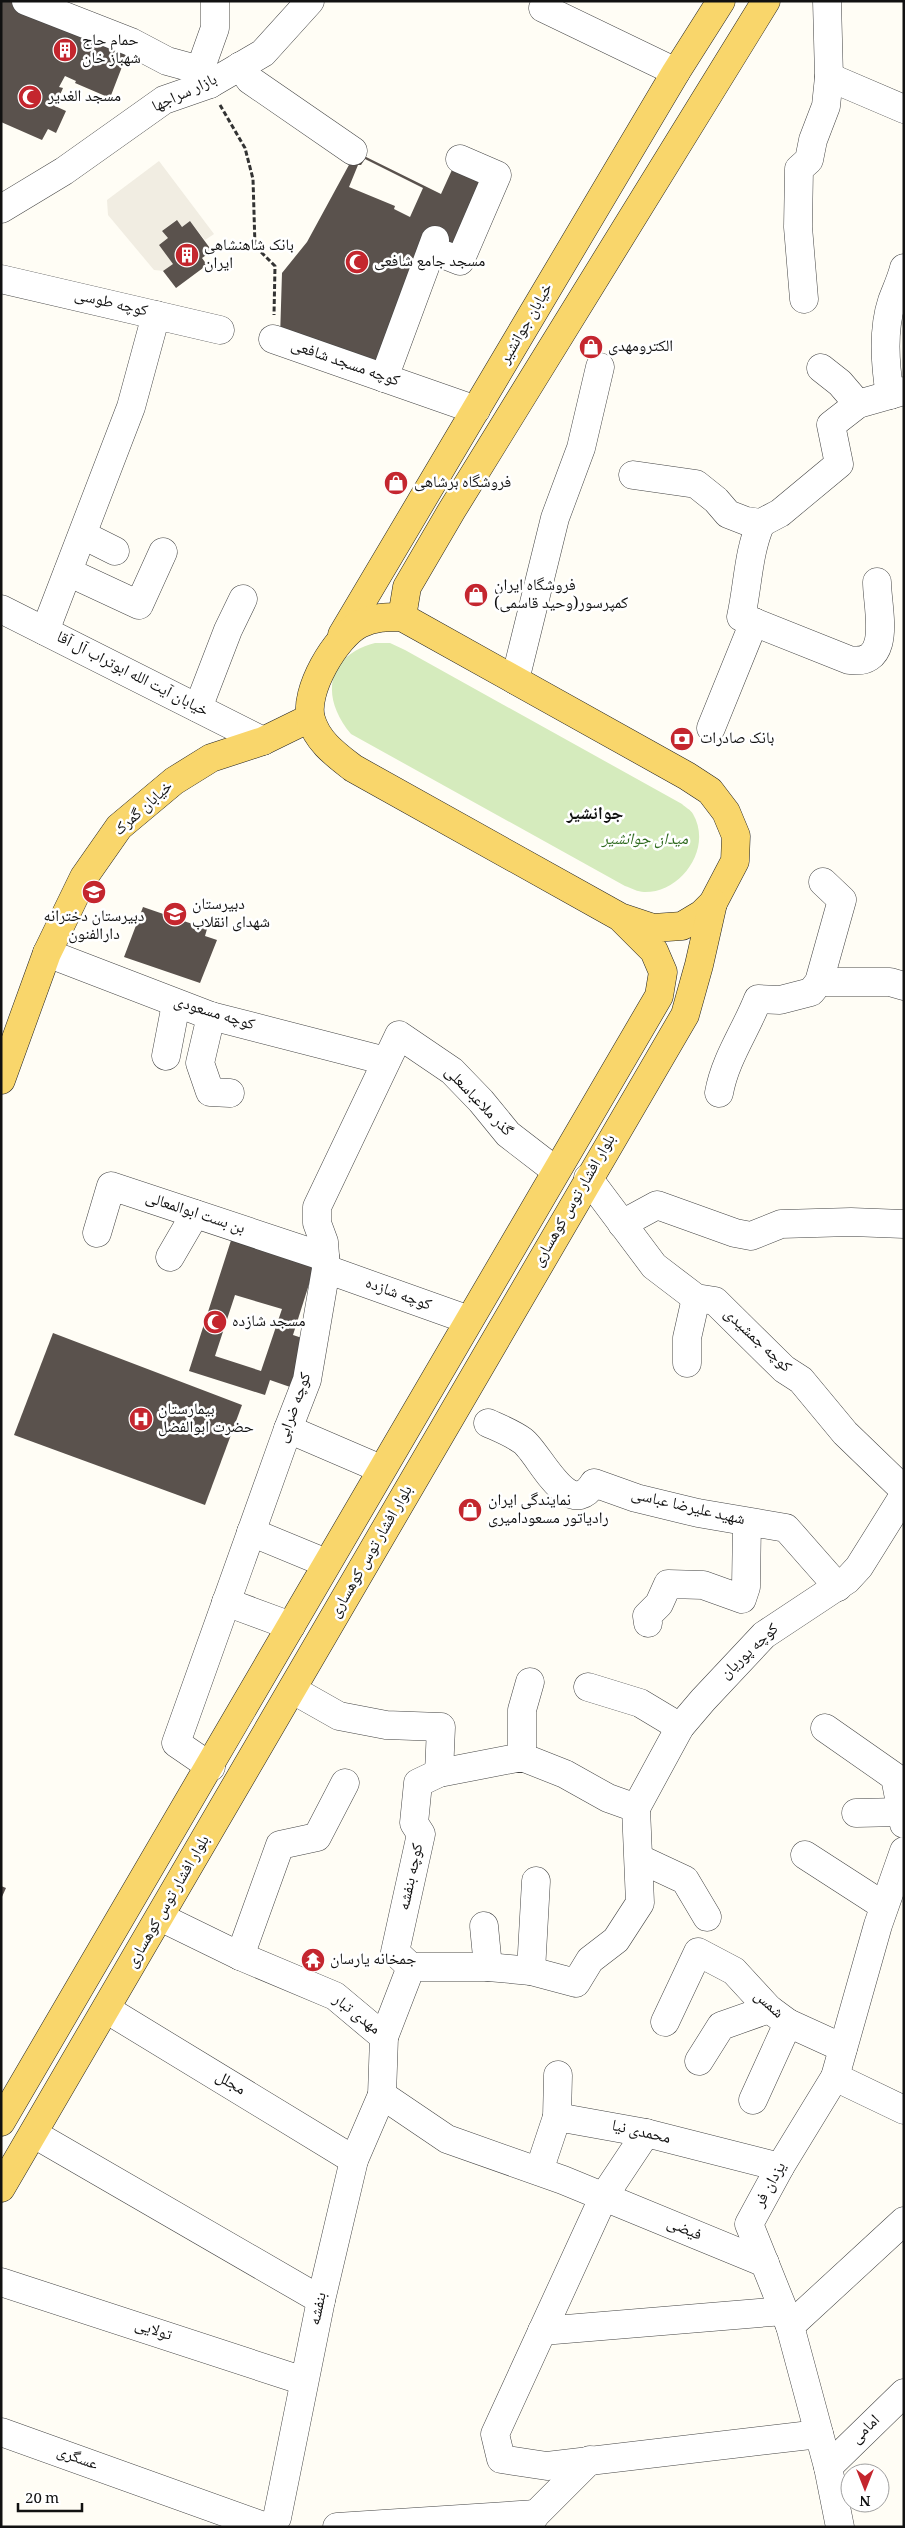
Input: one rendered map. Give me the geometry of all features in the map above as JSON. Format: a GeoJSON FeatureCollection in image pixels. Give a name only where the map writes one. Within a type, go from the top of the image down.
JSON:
{"type":"FeatureCollection","features":[{"type":"Feature","properties":{"kind":"main road","name":"خیابان جوانشیر"},"geometry":{"type":"LineString","coordinates":[[335,646],[676,72],[721,1]]}},
{"type":"Feature","properties":{"kind":"main road","name":"خیابان جوانشیر"},"geometry":{"type":"LineString","coordinates":[[402,617],[407,588],[452,510],[766,1]]}},
{"type":"Feature","properties":{"kind":"main road"},"geometry":{"type":"LineString","coordinates":[[379,617],[402,617],[688,776],[710,791],[726,812],[736,836],[735,862],[713,903],[702,914],[682,926],[653,928],[620,917],[353,768],[324,744],[310,718],[312,694],[320,670],[335,646],[359,624],[379,617]]}},
{"type":"Feature","properties":{"kind":"main road","name":"خیابان گمرک"},"geometry":{"type":"LineString","coordinates":[[1,1080],[47,953],[84,877],[119,827],[174,781],[211,758],[263,741],[310,718]]}},
{"type":"Feature","properties":{"kind":"main road","name":"بلوار افشار توس کوهساری"},"geometry":{"type":"LineString","coordinates":[[1,2188],[293,1690],[588,1178],[685,1015],[713,903]]}},
{"type":"Feature","properties":{"kind":"main road","name":"بلوار افشار توس کوهساری"},"geometry":{"type":"LineString","coordinates":[[1,2122],[211,1767],[326,1563],[659,996],[663,972],[654,951],[620,917]]}},
{"type":"Feature","properties":{"kind":"street"},"geometry":{"type":"LineString","coordinates":[[26,1],[131,42],[167,61],[205,77],[215,28],[215,1]]}},
{"type":"Feature","properties":{"kind":"street","name":"بازار سراجها"},"geometry":{"type":"LineString","coordinates":[[1,209],[64,171],[164,100],[205,77],[240,66],[263,52],[310,1]]}},
{"type":"Feature","properties":{"kind":"street"},"geometry":{"type":"LineString","coordinates":[[804,300],[798,227],[799,169],[809,160],[813,140],[826,106],[829,77],[827,1]]}},
{"type":"Feature","properties":{"kind":"street"},"geometry":{"type":"LineString","coordinates":[[543,8],[676,72]]}},
{"type":"Feature","properties":{"kind":"street"},"geometry":{"type":"LineString","coordinates":[[240,66],[250,80],[353,151]]}},
{"type":"Feature","properties":{"kind":"street"},"geometry":{"type":"LineString","coordinates":[[829,77],[904,109]]}},
{"type":"Feature","properties":{"kind":"street"},"geometry":{"type":"LineString","coordinates":[[384,378],[434,245],[460,261],[497,175],[460,159]]}},
{"type":"Feature","properties":{"kind":"street"},"geometry":{"type":"LineString","coordinates":[[633,475],[696,484],[713,511],[728,514],[737,519],[761,523],[780,513],[839,464],[831,425],[858,404],[897,393],[886,366],[886,328],[892,300],[900,284],[904,268]]}},
{"type":"Feature","properties":{"kind":"street","name":"کوچه طوسی"},"geometry":{"type":"LineString","coordinates":[[1,279],[220,330]]}},
{"type":"Feature","properties":{"kind":"street"},"geometry":{"type":"LineString","coordinates":[[45,631],[131,407],[156,315]]}},
{"type":"Feature","properties":{"kind":"street","name":"کوچه مسجد شافعی"},"geometry":{"type":"LineString","coordinates":[[273,339],[476,410]]}},
{"type":"Feature","properties":{"kind":"street"},"geometry":{"type":"LineString","coordinates":[[515,680],[555,518],[581,448],[600,367]]}},
{"type":"Feature","properties":{"kind":"street"},"geometry":{"type":"LineString","coordinates":[[821,368],[840,383],[858,404]]}},
{"type":"Feature","properties":{"kind":"street"},"geometry":{"type":"LineString","coordinates":[[761,523],[752,546],[748,585],[741,617],[849,660],[861,662],[876,651],[888,628],[877,604],[877,582]]}},
{"type":"Feature","properties":{"kind":"street"},"geometry":{"type":"LineString","coordinates":[[83,535],[115,551]]}},
{"type":"Feature","properties":{"kind":"street"},"geometry":{"type":"LineString","coordinates":[[68,572],[139,605],[164,552]]}},
{"type":"Feature","properties":{"kind":"street"},"geometry":{"type":"LineString","coordinates":[[198,708],[228,630],[243,599]]}},
{"type":"Feature","properties":{"kind":"street","name":"خیابان آیت الله ابوتراب آل آقا"},"geometry":{"type":"LineString","coordinates":[[1,609],[263,741]]}},
{"type":"Feature","properties":{"kind":"street"},"geometry":{"type":"LineString","coordinates":[[711,728],[754,622]]}},
{"type":"Feature","properties":{"kind":"street"},"geometry":{"type":"LineString","coordinates":[[719,1093],[733,1051],[749,1023],[758,999],[780,1000],[811,992],[819,982],[842,900],[823,882]]}},
{"type":"Feature","properties":{"kind":"street","name":"کوچه مسعودی"},"geometry":{"type":"LineString","coordinates":[[47,953],[211,1016],[386,1061]]}},
{"type":"Feature","properties":{"kind":"street"},"geometry":{"type":"LineString","coordinates":[[819,982],[890,982],[904,986]]}},
{"type":"Feature","properties":{"kind":"street"},"geometry":{"type":"LineString","coordinates":[[166,1056],[176,1004]]}},
{"type":"Feature","properties":{"kind":"street"},"geometry":{"type":"LineString","coordinates":[[211,1016],[200,1063],[210,1092],[230,1093]]}},
{"type":"Feature","properties":{"kind":"street","name":"گذر ملاعباسعلی"},"geometry":{"type":"LineString","coordinates":[[399,1035],[452,1072],[481,1101],[508,1134],[556,1171]]}},
{"type":"Feature","properties":{"kind":"street","name":"کوچه ضرابی"},"geometry":{"type":"LineString","coordinates":[[211,1767],[176,1743],[288,1429],[308,1380],[326,1263],[324,1242],[317,1223],[317,1207],[399,1035]]}},
{"type":"Feature","properties":{"kind":"street","name":"کوچه جمشیدی"},"geometry":{"type":"LineString","coordinates":[[588,1178],[654,1266],[696,1298],[716,1301],[784,1369],[801,1380],[845,1433],[904,1490]]}},
{"type":"Feature","properties":{"kind":"street","name":"بن بست ابوالمعالی"},"geometry":{"type":"LineString","coordinates":[[97,1233],[111,1186],[195,1214],[326,1263]]}},
{"type":"Feature","properties":{"kind":"street"},"geometry":{"type":"LineString","coordinates":[[622,1224],[657,1205],[735,1233],[751,1236],[781,1224],[851,1222],[904,1224]]}},
{"type":"Feature","properties":{"kind":"street"},"geometry":{"type":"LineString","coordinates":[[170,1257],[195,1214]]}},
{"type":"Feature","properties":{"kind":"street","name":"کوچه شازده"},"geometry":{"type":"LineString","coordinates":[[326,1263],[469,1320]]}},
{"type":"Feature","properties":{"kind":"street"},"geometry":{"type":"LineString","coordinates":[[688,1363],[687,1338],[696,1298]]}},
{"type":"Feature","properties":{"kind":"street","name":"شهید علیرضا عباسی"},"geometry":{"type":"LineString","coordinates":[[488,1423],[523,1441],[541,1460],[556,1485],[569,1493],[580,1495],[589,1491],[594,1483],[636,1498],[747,1522],[786,1528],[838,1587]]}},
{"type":"Feature","properties":{"kind":"street"},"geometry":{"type":"LineString","coordinates":[[288,1429],[381,1470]]}},
{"type":"Feature","properties":{"kind":"street","name":"کوچه پوریان"},"geometry":{"type":"LineString","coordinates":[[636,1808],[680,1726],[738,1659],[764,1635],[800,1609],[838,1587],[858,1567],[904,1496]]}},
{"type":"Feature","properties":{"kind":"street"},"geometry":{"type":"LineString","coordinates":[[648,1623],[647,1616],[659,1604],[668,1584],[703,1585],[742,1599],[746,1587],[747,1522]]}},
{"type":"Feature","properties":{"kind":"street"},"geometry":{"type":"LineString","coordinates":[[251,1532],[326,1563]]}},
{"type":"Feature","properties":{"kind":"street"},"geometry":{"type":"LineString","coordinates":[[226,1602],[290,1626]]}},
{"type":"Feature","properties":{"kind":"street"},"geometry":{"type":"LineString","coordinates":[[522,1757],[522,1710],[530,1682]]}},
{"type":"Feature","properties":{"kind":"street"},"geometry":{"type":"LineString","coordinates":[[588,1687],[640,1703],[680,1726]]}},
{"type":"Feature","properties":{"kind":"street"},"geometry":{"type":"LineString","coordinates":[[293,1690],[339,1716],[386,1725],[441,1726],[440,1773],[522,1757],[565,1774],[608,1798],[636,1808],[640,1859],[640,1903],[616,1940],[590,1960],[576,1983],[531,1971],[488,1967],[412,1968],[384,2037]]}},
{"type":"Feature","properties":{"kind":"street"},"geometry":{"type":"LineString","coordinates":[[825,1728],[895,1777],[902,1818],[856,1813]]}},
{"type":"Feature","properties":{"kind":"street","name":"کوچه بنفشه"},"geometry":{"type":"LineString","coordinates":[[412,1968],[395,1952],[421,1834],[414,1823],[418,1783],[440,1773]]}},
{"type":"Feature","properties":{"kind":"street"},"geometry":{"type":"LineString","coordinates":[[240,1956],[280,1845],[317,1837],[345,1783]]}},
{"type":"Feature","properties":{"kind":"street","name":"یزدان فر"},"geometry":{"type":"LineString","coordinates":[[840,2527],[820,2434],[787,2319],[749,2224],[780,2167],[835,2077],[884,1906],[904,1851]]}},
{"type":"Feature","properties":{"kind":"street"},"geometry":{"type":"LineString","coordinates":[[805,1855],[884,1906]]}},
{"type":"Feature","properties":{"kind":"street"},"geometry":{"type":"LineString","coordinates":[[640,1859],[685,1880],[707,1917]]}},
{"type":"Feature","properties":{"kind":"street"},"geometry":{"type":"LineString","coordinates":[[531,1971],[536,1882]]}},
{"type":"Feature","properties":{"kind":"street","name":"مهدی تبار"},"geometry":{"type":"LineString","coordinates":[[160,1917],[240,1956],[334,1996],[384,2037],[382,2095]]}},
{"type":"Feature","properties":{"kind":"street"},"geometry":{"type":"LineString","coordinates":[[484,1926],[488,1967]]}},
{"type":"Feature","properties":{"kind":"street","name":"شمس"},"geometry":{"type":"LineString","coordinates":[[665,2022],[698,1952],[734,1971],[778,2016],[843,2048]]}},
{"type":"Feature","properties":{"kind":"street","name":"مجلل"},"geometry":{"type":"LineString","coordinates":[[106,2009],[354,2160]]}},
{"type":"Feature","properties":{"kind":"street"},"geometry":{"type":"LineString","coordinates":[[698,2061],[721,2026],[778,2016],[753,2100]]}},
{"type":"Feature","properties":{"kind":"street"},"geometry":{"type":"LineString","coordinates":[[539,2171],[557,2117],[558,2075]]}},
{"type":"Feature","properties":{"kind":"street"},"geometry":{"type":"LineString","coordinates":[[835,2077],[904,2110]]}},
{"type":"Feature","properties":{"kind":"street"},"geometry":{"type":"LineString","coordinates":[[382,2095],[447,2138],[604,2196]]}},
{"type":"Feature","properties":{"kind":"street","name":"بنفشه"},"geometry":{"type":"LineString","coordinates":[[268,2527],[277,2518],[320,2300],[354,2160],[382,2095]]}},
{"type":"Feature","properties":{"kind":"street","name":"محمدی نیا"},"geometry":{"type":"LineString","coordinates":[[557,2117],[646,2133],[780,2167]]}},
{"type":"Feature","properties":{"kind":"street"},"geometry":{"type":"LineString","coordinates":[[646,2133],[604,2196],[495,2434],[501,2459],[547,2466],[820,2434]]}},
{"type":"Feature","properties":{"kind":"street"},"geometry":{"type":"LineString","coordinates":[[34,2134],[320,2300]]}},
{"type":"Feature","properties":{"kind":"street","name":"فیضی"},"geometry":{"type":"LineString","coordinates":[[604,2196],[765,2263]]}},
{"type":"Feature","properties":{"kind":"street"},"geometry":{"type":"LineString","coordinates":[[542,2331],[787,2319],[904,2221]]}},
{"type":"Feature","properties":{"kind":"street","name":"تولایی"},"geometry":{"type":"LineString","coordinates":[[1,2282],[304,2381]]}},
{"type":"Feature","properties":{"kind":"street","name":"امامی"},"geometry":{"type":"LineString","coordinates":[[828,2467],[904,2393]]}},
{"type":"Feature","properties":{"kind":"street","name":"عسگری"},"geometry":{"type":"LineString","coordinates":[[1,2432],[268,2527]]}},
{"type":"Feature","properties":{"kind":"street"},"geometry":{"type":"LineString","coordinates":[[337,2527],[532,2521],[590,2460]]}},
{"type":"Feature","properties":{"kind":"path","name":"کوچه مسجد شافعی"},"geometry":{"type":"LineString","coordinates":[[205,77],[244,148],[253,179],[255,246],[275,266],[273,339]]}},
{"type":"Feature","properties":{"kind":"green space","name":"میدان جوانشیر"},"geometry":{"type":"Polygon","coordinates":[[[375,643],[390,643],[405,650],[682,804],[692,813],[698,827],[699,841],[696,854],[690,866],[681,877],[670,885],[658,890],[644,892],[634,890],[351,734],[341,720],[335,706],[332,692],[333,679],[338,668],[346,658],[359,649],[375,643]]]}},
{"type":"Feature","properties":{"kind":"shaded area"},"geometry":{"type":"Polygon","coordinates":[[[159,161],[214,234],[205,240],[190,221],[182,227],[176,220],[162,231],[168,238],[173,264],[164,271],[154,270],[108,215],[107,200],[159,161]]]}},
{"type":"Feature","properties":{"kind":"building","name":"حمام حاج شهباز خان"},"geometry":{"type":"Polygon","coordinates":[[[1,1],[16,1],[130,46],[110,98],[75,83],[76,81],[65,76],[59,87],[63,88],[55,106],[66,111],[56,133],[48,129],[42,140],[1,122],[1,1]]]}},
{"type":"Feature","properties":{"kind":"building","name":"مسجد جامع شافعی"},"geometry":{"type":"Polygon","coordinates":[[[356,152],[441,194],[456,161],[489,177],[459,250],[432,238],[381,374],[280,338],[282,273],[307,242],[356,152]],[[365,159],[361,165],[358,165],[349,187],[395,206],[394,209],[410,217],[423,188],[365,159]]]}},
{"type":"Feature","properties":{"kind":"building","name":"بانک شاهنشاهی ایران"},"geometry":{"type":"Polygon","coordinates":[[[177,220],[182,227],[190,221],[212,251],[202,258],[207,265],[176,288],[163,271],[173,264],[159,245],[168,238],[162,231],[177,220]]]}},
{"type":"Feature","properties":{"kind":"building"},"geometry":{"type":"Polygon","coordinates":[[[143,907],[207,929],[205,936],[217,940],[200,983],[124,957],[143,907]]]}},
{"type":"Feature","properties":{"kind":"building","name":"مسجد شازده"},"geometry":{"type":"Polygon","coordinates":[[[234,1231],[317,1259],[293,1335],[308,1340],[293,1388],[270,1380],[265,1395],[189,1371],[234,1231]],[[235,1295],[215,1356],[261,1371],[282,1309],[235,1295]]]}},
{"type":"Feature","properties":{"kind":"building","name":"بیمارستان حضرت ابوالفضل"},"geometry":{"type":"Polygon","coordinates":[[[53,1333],[242,1405],[205,1505],[14,1435],[53,1333]]]}},
{"type":"Feature","properties":{"kind":"building"},"geometry":{"type":"Polygon","coordinates":[[[1,1886],[6,1888],[1,1899],[1,1886]]]}},
{"type":"Feature","properties":{"kind":"place","name":"حمام حاج شهباز خان"},"geometry":{"type":"Point","coordinates":[65,50]}},
{"type":"Feature","properties":{"kind":"place","name":"مسجد الغدیر"},"geometry":{"type":"Point","coordinates":[30,97]}},
{"type":"Feature","properties":{"kind":"place","name":"بانک شاهنشاهی ایران"},"geometry":{"type":"Point","coordinates":[187,255]}},
{"type":"Feature","properties":{"kind":"place","name":"مسجد جامع شافعی"},"geometry":{"type":"Point","coordinates":[357,262]}},
{"type":"Feature","properties":{"kind":"place","name":"الکترومهدی"},"geometry":{"type":"Point","coordinates":[591,347]}},
{"type":"Feature","properties":{"kind":"place","name":"فروشگاه برشاهی"},"geometry":{"type":"Point","coordinates":[396,483]}},
{"type":"Feature","properties":{"kind":"place","name":"فروشگاه ایران کمپرسور(وحید قاسمی)"},"geometry":{"type":"Point","coordinates":[476,595]}},
{"type":"Feature","properties":{"kind":"place","name":"بانک صادرات"},"geometry":{"type":"Point","coordinates":[682,739]}},
{"type":"Feature","properties":{"kind":"place","name":"دبیرستان دخترانه دارالفنون"},"geometry":{"type":"Point","coordinates":[94,892]}},
{"type":"Feature","properties":{"kind":"place","name":"دبیرستان شهدای انقلاب"},"geometry":{"type":"Point","coordinates":[175,914]}},
{"type":"Feature","properties":{"kind":"place","name":"مسجد شازده"},"geometry":{"type":"Point","coordinates":[215,1322]}},
{"type":"Feature","properties":{"kind":"place","name":"بیمارستان حضرت ابوالفضل"},"geometry":{"type":"Point","coordinates":[141,1419]}},
{"type":"Feature","properties":{"kind":"place","name":"نمایندگی ایران رادیاتور مسعودامیری"},"geometry":{"type":"Point","coordinates":[470,1510]}},
{"type":"Feature","properties":{"kind":"place","name":"جمخانه یارسان"},"geometry":{"type":"Point","coordinates":[313,1960]}},
{"type":"Feature","properties":{"kind":"district","name":"جوانشیر"},"geometry":{"type":"Point","coordinates":[595,815]}}]}
